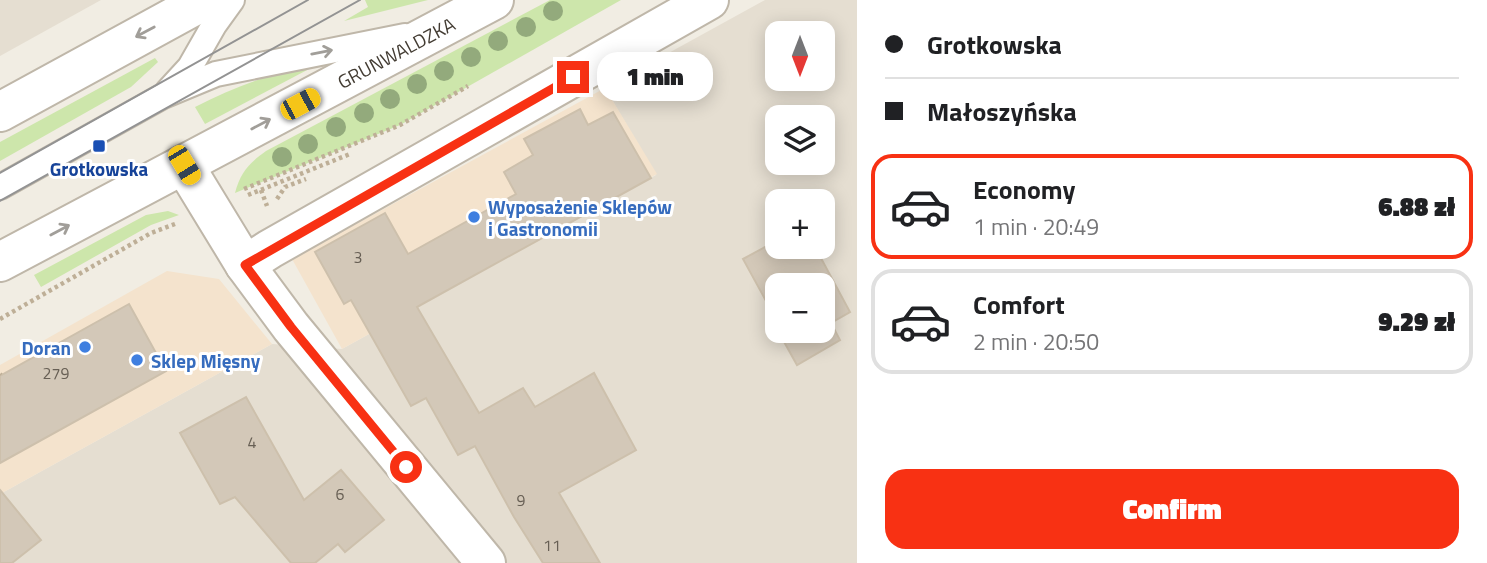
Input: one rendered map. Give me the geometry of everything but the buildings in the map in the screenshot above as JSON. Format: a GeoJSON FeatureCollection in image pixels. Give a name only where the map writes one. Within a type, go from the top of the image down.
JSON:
{"type":"FeatureCollection","features":[{"type":"Feature","properties":{"kind":"street"},"geometry":{"type":"LineString","coordinates":[[0,112],[205,0]]}},
{"type":"Feature","properties":{"kind":"street"},"geometry":{"type":"LineString","coordinates":[[245,265],[709,0]]}},
{"type":"Feature","properties":{"kind":"street","name":"GRUNWALDZKA"},"geometry":{"type":"LineString","coordinates":[[0,262],[478,9]]}},
{"type":"Feature","properties":{"kind":"street"},"geometry":{"type":"LineString","coordinates":[[184,165],[245,265],[291,327],[486,563]]}},
{"type":"Feature","properties":{"kind":"lane"},"geometry":{"type":"LineString","coordinates":[[163,96],[190,67],[232,0]]}},
{"type":"Feature","properties":{"kind":"lane"},"geometry":{"type":"LineString","coordinates":[[0,187],[163,96],[227,71],[410,35],[478,9]]}},
{"type":"Feature","properties":{"kind":"path"},"geometry":{"type":"LineString","coordinates":[[235,193],[400,125],[470,85]]}},
{"type":"Feature","properties":{"kind":"path"},"geometry":{"type":"LineString","coordinates":[[0,319],[152,233],[183,221]]}},
{"type":"Feature","properties":{"kind":"shaded area"},"geometry":{"type":"Polygon","coordinates":[[[0,0],[101,0],[0,56],[0,0]]]}},
{"type":"Feature","properties":{"kind":"shaded area"},"geometry":{"type":"Polygon","coordinates":[[[765,0],[857,0],[857,563],[0,563],[2,493],[272,344],[342,349],[656,175],[605,88],[765,0]]]}},
{"type":"Feature","properties":{"kind":"shaded area","name":"Wyposażenie Sklepów i Gastronomii"},"geometry":{"type":"Polygon","coordinates":[[[605,88],[657,174],[342,349],[292,259],[605,88]]]}},
{"type":"Feature","properties":{"kind":"shaded area"},"geometry":{"type":"Polygon","coordinates":[[[167,271],[219,279],[272,344],[2,493],[23,518],[0,537],[0,365],[167,271]]]}},
{"type":"Feature","properties":{"kind":"green space"},"geometry":{"type":"Polygon","coordinates":[[[365,0],[428,0],[344,21],[368,7],[365,0]]]}},
{"type":"Feature","properties":{"kind":"green space"},"geometry":{"type":"Polygon","coordinates":[[[550,0],[621,0],[400,125],[235,193],[246,169],[266,151],[550,0]]]}},
{"type":"Feature","properties":{"kind":"green space"},"geometry":{"type":"Polygon","coordinates":[[[155,58],[158,62],[131,87],[0,161],[0,142],[155,58]]]}},
{"type":"Feature","properties":{"kind":"green space"},"geometry":{"type":"Polygon","coordinates":[[[307,65],[309,69],[205,124],[195,107],[250,83],[307,65]]]}},
{"type":"Feature","properties":{"kind":"green space"},"geometry":{"type":"Polygon","coordinates":[[[168,211],[179,215],[151,225],[41,287],[34,275],[146,215],[168,211]]]}},
{"type":"Feature","properties":{"kind":"tram line"},"geometry":{"type":"LineString","coordinates":[[0,173],[308,0]]}},
{"type":"Feature","properties":{"kind":"tram line"},"geometry":{"type":"LineString","coordinates":[[0,201],[360,0]]}},
{"type":"Feature","properties":{"kind":"place","name":"Grotkowska"},"geometry":{"type":"Point","coordinates":[99,146]}},
{"type":"Feature","properties":{"kind":"place","name":"Wyposażenie Sklepów i Gastronomii"},"geometry":{"type":"Point","coordinates":[474,217]}},
{"type":"Feature","properties":{"kind":"place","name":"Doran"},"geometry":{"type":"Point","coordinates":[85,347]}},
{"type":"Feature","properties":{"kind":"place","name":"Sklep Mięsny"},"geometry":{"type":"Point","coordinates":[137,360]}},
{"type":"Feature","properties":{"kind":"route"},"geometry":{"type":"LineString","coordinates":[[406,467],[291,327],[245,265],[573,77]]}}]}
